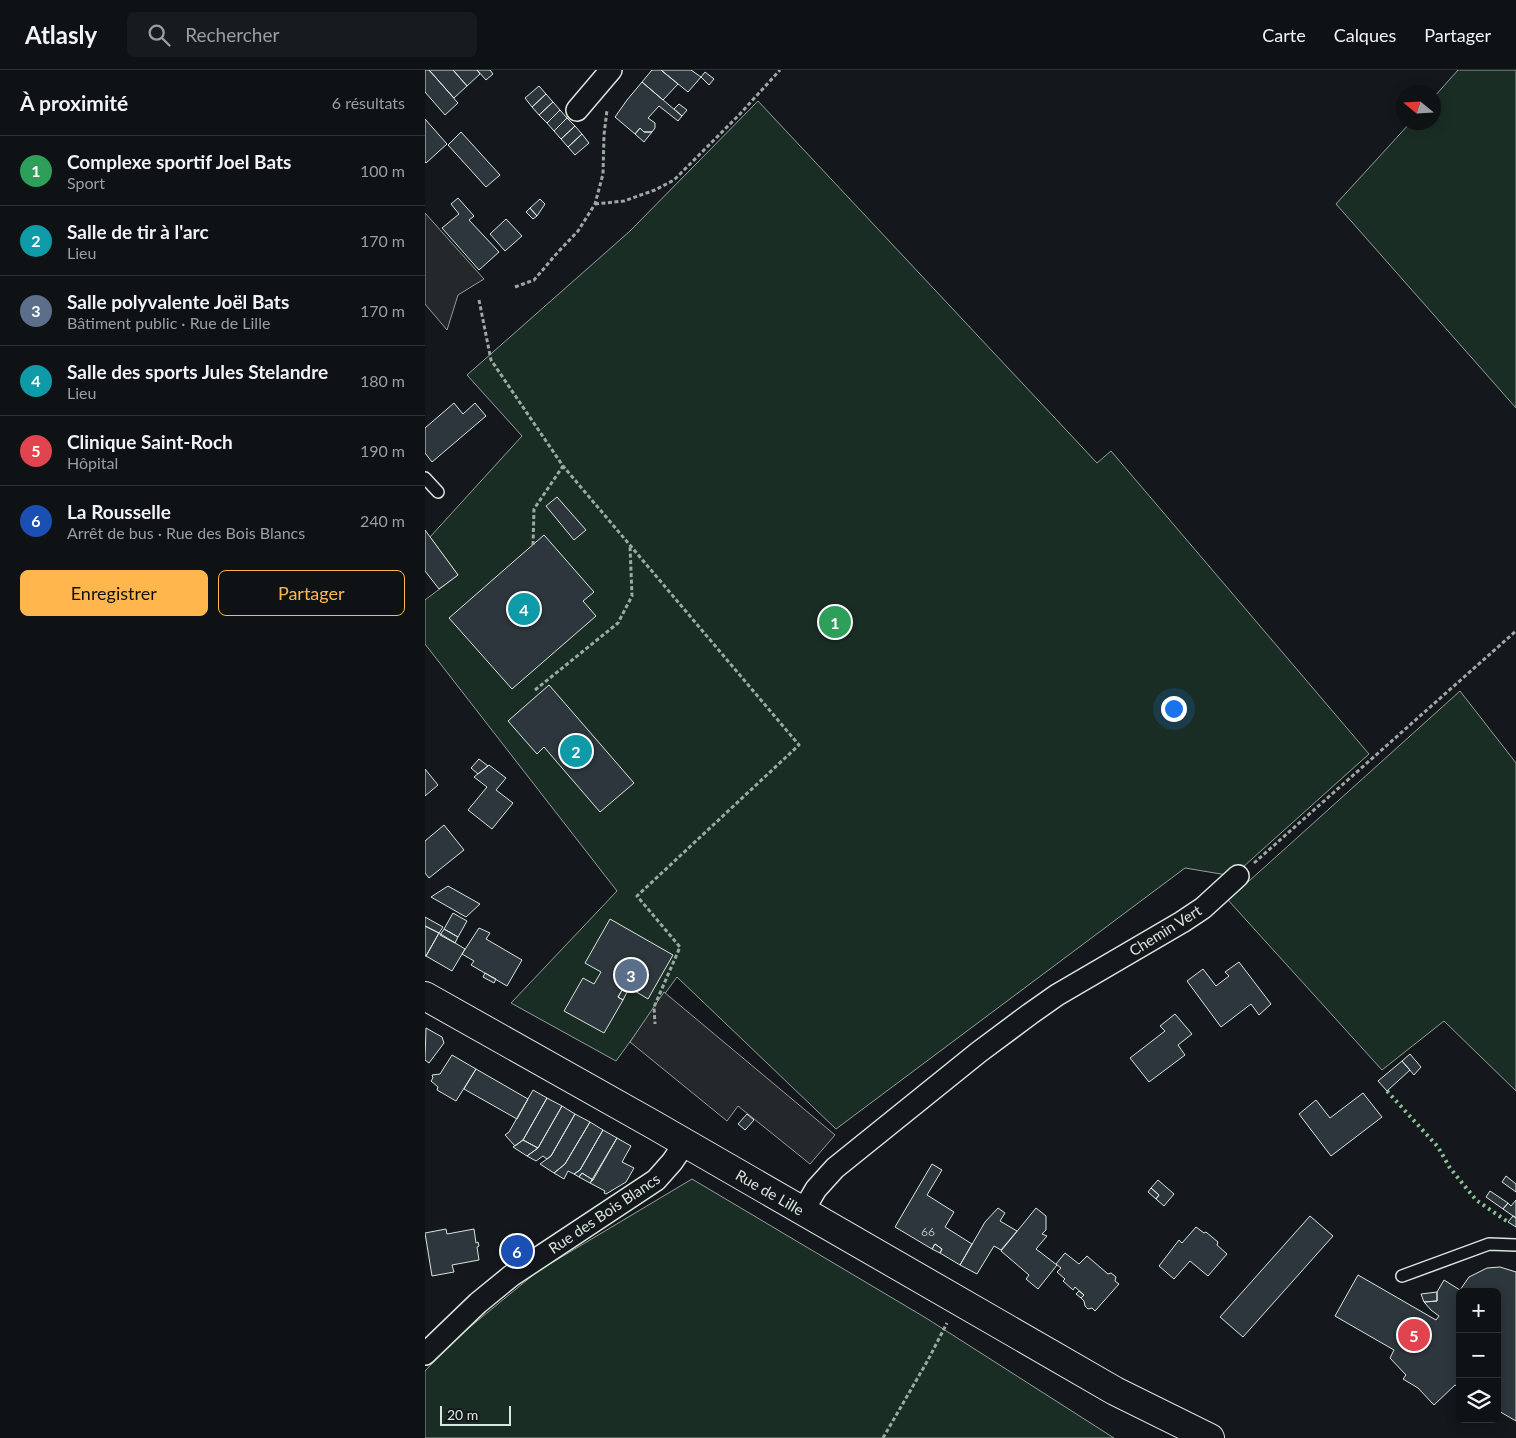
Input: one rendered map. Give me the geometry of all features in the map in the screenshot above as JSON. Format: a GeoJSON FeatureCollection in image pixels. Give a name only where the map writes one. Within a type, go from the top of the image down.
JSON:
{"type":"FeatureCollection","features":[{"type":"Feature","properties":{"kind":"main road","name":"Rue de Lille"},"geometry":{"type":"LineString","coordinates":[[425,996],[685,1143],[1115,1391],[1210,1438]]}},
{"type":"Feature","properties":{"kind":"main road","name":"Rue de Lille"},"geometry":{"type":"LineString","coordinates":[[1115,1391],[1185,1438]]}},
{"type":"Feature","properties":{"kind":"street"},"geometry":{"type":"LineString","coordinates":[[577,110],[606,76]]}},
{"type":"Feature","properties":{"kind":"street","name":"Chemin Vert"},"geometry":{"type":"LineString","coordinates":[[803,1211],[817,1189],[835,1168],[979,1052],[1057,995],[1161,935],[1203,908],[1238,876]]}},
{"type":"Feature","properties":{"kind":"street","name":"Rue des Bois Blancs"},"geometry":{"type":"LineString","coordinates":[[425,1354],[478,1303],[511,1276],[655,1180],[668,1167],[685,1143]]}},
{"type":"Feature","properties":{"kind":"lane"},"geometry":{"type":"LineString","coordinates":[[425,478],[437,492]]}},
{"type":"Feature","properties":{"kind":"lane"},"geometry":{"type":"LineString","coordinates":[[1402,1276],[1489,1244],[1516,1245]]}},
{"type":"Feature","properties":{"kind":"path"},"geometry":{"type":"LineString","coordinates":[[595,204],[624,201],[655,190],[674,180],[739,116],[779,70]]}},
{"type":"Feature","properties":{"kind":"path"},"geometry":{"type":"LineString","coordinates":[[515,287],[534,280],[557,252],[578,231],[595,204],[603,174],[607,111],[606,76]]}},
{"type":"Feature","properties":{"kind":"path"},"geometry":{"type":"LineString","coordinates":[[479,300],[491,360],[563,466],[799,745],[637,896],[680,947],[654,1007],[655,1024]]}},
{"type":"Feature","properties":{"kind":"path"},"geometry":{"type":"LineString","coordinates":[[533,545],[534,509],[563,466]]}},
{"type":"Feature","properties":{"kind":"path"},"geometry":{"type":"LineString","coordinates":[[535,690],[618,623],[632,596],[630,546]]}},
{"type":"Feature","properties":{"kind":"path"},"geometry":{"type":"LineString","coordinates":[[1238,876],[1516,631]]}},
{"type":"Feature","properties":{"kind":"path"},"geometry":{"type":"LineString","coordinates":[[883,1438],[928,1360],[958,1300]]}},
{"type":"Feature","properties":{"kind":"green space"},"geometry":{"type":"Polygon","coordinates":[[[1458,70],[1516,70],[1516,408],[1336,204],[1404,130],[1441,130],[1441,89],[1458,70]]]}},
{"type":"Feature","properties":{"kind":"green space"},"geometry":{"type":"Polygon","coordinates":[[[758,101],[1097,463],[1111,451],[1369,754],[1233,876],[1185,868],[836,1129],[677,977],[616,1061],[511,1003],[617,891],[425,644],[425,600],[458,575],[430,537],[522,436],[467,375],[630,231],[758,101]]]}},
{"type":"Feature","properties":{"kind":"green space"},"geometry":{"type":"Polygon","coordinates":[[[1460,691],[1516,763],[1516,1091],[1444,1021],[1382,1070],[1228,900],[1460,691]]]}},
{"type":"Feature","properties":{"kind":"green space"},"geometry":{"type":"Polygon","coordinates":[[[692,1179],[926,1318],[1114,1438],[425,1438],[425,1371],[454,1340],[538,1271],[692,1179]]]}},
{"type":"Feature","properties":{"kind":"shaded area"},"geometry":{"type":"Polygon","coordinates":[[[425,213],[484,279],[458,295],[447,330],[425,304],[425,213]]]}},
{"type":"Feature","properties":{"kind":"shaded area"},"geometry":{"type":"Polygon","coordinates":[[[664,992],[835,1135],[810,1164],[738,1106],[727,1121],[630,1042],[664,992]]]}},
{"type":"Feature","properties":{"kind":"building"},"geometry":{"type":"Polygon","coordinates":[[[425,70],[429,70],[458,103],[445,115],[425,92],[425,70]]]}},
{"type":"Feature","properties":{"kind":"building"},"geometry":{"type":"Polygon","coordinates":[[[429,70],[453,70],[467,86],[454,98],[429,70]]]}},
{"type":"Feature","properties":{"kind":"building"},"geometry":{"type":"Polygon","coordinates":[[[453,70],[477,70],[480,74],[467,86],[453,70]]]}},
{"type":"Feature","properties":{"kind":"building"},"geometry":{"type":"Polygon","coordinates":[[[477,70],[490,70],[493,74],[486,80],[477,70]]]}},
{"type":"Feature","properties":{"kind":"building"},"geometry":{"type":"Polygon","coordinates":[[[652,70],[661,70],[678,84],[663,100],[642,82],[652,70]]]}},
{"type":"Feature","properties":{"kind":"building"},"geometry":{"type":"Polygon","coordinates":[[[661,70],[691,70],[701,77],[688,92],[661,70]]]}},
{"type":"Feature","properties":{"kind":"building"},"geometry":{"type":"Polygon","coordinates":[[[705,72],[714,79],[709,85],[701,77],[705,72]]]}},
{"type":"Feature","properties":{"kind":"building"},"geometry":{"type":"Polygon","coordinates":[[[642,82],[682,116],[678,121],[659,106],[648,118],[655,123],[655,128],[652,132],[644,132],[640,128],[635,134],[615,117],[642,82]]]}},
{"type":"Feature","properties":{"kind":"building"},"geometry":{"type":"Polygon","coordinates":[[[539,86],[546,94],[532,107],[525,98],[539,86]]]}},
{"type":"Feature","properties":{"kind":"building"},"geometry":{"type":"Polygon","coordinates":[[[546,94],[553,102],[539,115],[532,107],[546,94]]]}},
{"type":"Feature","properties":{"kind":"building"},"geometry":{"type":"Polygon","coordinates":[[[553,102],[560,110],[547,123],[539,115],[553,102]]]}},
{"type":"Feature","properties":{"kind":"building"},"geometry":{"type":"Polygon","coordinates":[[[679,104],[687,110],[682,116],[674,109],[679,104]]]}},
{"type":"Feature","properties":{"kind":"building"},"geometry":{"type":"Polygon","coordinates":[[[560,110],[567,118],[554,131],[547,123],[560,110]]]}},
{"type":"Feature","properties":{"kind":"building"},"geometry":{"type":"Polygon","coordinates":[[[567,118],[575,126],[561,139],[554,131],[567,118]]]}},
{"type":"Feature","properties":{"kind":"building"},"geometry":{"type":"Polygon","coordinates":[[[425,119],[447,144],[426,163],[425,162],[425,119]]]}},
{"type":"Feature","properties":{"kind":"building"},"geometry":{"type":"Polygon","coordinates":[[[575,126],[582,134],[568,147],[561,139],[575,126]]]}},
{"type":"Feature","properties":{"kind":"building"},"geometry":{"type":"Polygon","coordinates":[[[640,128],[644,132],[652,132],[644,142],[635,134],[640,128]]]}},
{"type":"Feature","properties":{"kind":"building"},"geometry":{"type":"Polygon","coordinates":[[[461,132],[500,175],[486,187],[448,145],[461,132]]]}},
{"type":"Feature","properties":{"kind":"building"},"geometry":{"type":"Polygon","coordinates":[[[582,134],[589,143],[575,155],[568,147],[582,134]]]}},
{"type":"Feature","properties":{"kind":"building"},"geometry":{"type":"Polygon","coordinates":[[[458,198],[474,216],[469,220],[499,252],[479,270],[442,228],[459,214],[451,204],[458,198]]]}},
{"type":"Feature","properties":{"kind":"building"},"geometry":{"type":"Polygon","coordinates":[[[540,199],[545,204],[537,216],[530,208],[540,199]]]}},
{"type":"Feature","properties":{"kind":"building"},"geometry":{"type":"Polygon","coordinates":[[[530,208],[537,216],[533,219],[526,212],[530,208]]]}},
{"type":"Feature","properties":{"kind":"building"},"geometry":{"type":"Polygon","coordinates":[[[506,219],[522,236],[505,251],[490,234],[506,219]]]}},
{"type":"Feature","properties":{"kind":"building"},"geometry":{"type":"Polygon","coordinates":[[[454,403],[463,414],[475,403],[486,416],[432,462],[425,453],[425,428],[454,403]]]}},
{"type":"Feature","properties":{"kind":"building"},"geometry":{"type":"Polygon","coordinates":[[[557,497],[586,530],[574,540],[546,506],[557,497]]]}},
{"type":"Feature","properties":{"kind":"building"},"geometry":{"type":"Polygon","coordinates":[[[425,530],[458,575],[439,589],[425,571],[425,530]]]}},
{"type":"Feature","properties":{"kind":"building"},"geometry":{"type":"Polygon","coordinates":[[[544,535],[594,592],[583,601],[596,616],[512,689],[449,618],[544,535]]]}},
{"type":"Feature","properties":{"kind":"building"},"geometry":{"type":"Polygon","coordinates":[[[549,685],[634,783],[600,812],[544,747],[537,754],[508,721],[549,685]]]}},
{"type":"Feature","properties":{"kind":"building"},"geometry":{"type":"Polygon","coordinates":[[[479,759],[488,766],[478,774],[471,768],[479,759]]]}},
{"type":"Feature","properties":{"kind":"building"},"geometry":{"type":"Polygon","coordinates":[[[489,765],[506,778],[496,790],[513,803],[492,829],[468,810],[487,787],[474,777],[489,765]]]}},
{"type":"Feature","properties":{"kind":"building"},"geometry":{"type":"Polygon","coordinates":[[[425,769],[438,785],[425,796],[425,769]]]}},
{"type":"Feature","properties":{"kind":"building"},"geometry":{"type":"Polygon","coordinates":[[[444,825],[464,850],[429,878],[425,873],[425,841],[444,825]]]}},
{"type":"Feature","properties":{"kind":"building"},"geometry":{"type":"Polygon","coordinates":[[[448,886],[480,904],[466,917],[431,897],[448,886]]]}},
{"type":"Feature","properties":{"kind":"building"},"geometry":{"type":"Polygon","coordinates":[[[453,913],[467,921],[458,937],[444,929],[453,913]]]}},
{"type":"Feature","properties":{"kind":"building"},"geometry":{"type":"Polygon","coordinates":[[[425,917],[443,927],[439,933],[425,926],[425,917]]]}},
{"type":"Feature","properties":{"kind":"building"},"geometry":{"type":"Polygon","coordinates":[[[610,919],[673,955],[648,999],[625,985],[618,997],[623,1000],[604,1033],[564,1011],[583,978],[594,984],[601,972],[585,963],[610,919]]]}},
{"type":"Feature","properties":{"kind":"building"},"geometry":{"type":"Polygon","coordinates":[[[425,926],[439,933],[426,956],[425,956],[425,926]]]}},
{"type":"Feature","properties":{"kind":"building"},"geometry":{"type":"Polygon","coordinates":[[[479,928],[490,933],[486,939],[522,960],[507,986],[471,965],[474,961],[462,954],[479,928]]]}},
{"type":"Feature","properties":{"kind":"building"},"geometry":{"type":"Polygon","coordinates":[[[444,929],[458,937],[455,943],[440,935],[444,929]]]}},
{"type":"Feature","properties":{"kind":"building"},"geometry":{"type":"Polygon","coordinates":[[[439,933],[465,949],[452,971],[426,956],[439,933]]]}},
{"type":"Feature","properties":{"kind":"building"},"geometry":{"type":"Polygon","coordinates":[[[1239,962],[1271,1004],[1259,1015],[1251,1004],[1221,1027],[1187,981],[1203,969],[1216,986],[1229,976],[1225,972],[1239,962]]]}},
{"type":"Feature","properties":{"kind":"building"},"geometry":{"type":"Polygon","coordinates":[[[485,973],[496,979],[494,983],[483,977],[485,973]]]}},
{"type":"Feature","properties":{"kind":"building"},"geometry":{"type":"Polygon","coordinates":[[[625,985],[629,988],[623,1000],[618,997],[625,985]]]}},
{"type":"Feature","properties":{"kind":"building"},"geometry":{"type":"Polygon","coordinates":[[[1175,1014],[1192,1034],[1178,1045],[1185,1055],[1149,1082],[1130,1058],[1165,1031],[1160,1026],[1175,1014]]]}},
{"type":"Feature","properties":{"kind":"building"},"geometry":{"type":"Polygon","coordinates":[[[426,1028],[442,1037],[444,1043],[429,1063],[425,1060],[426,1028]]]}},
{"type":"Feature","properties":{"kind":"building"},"geometry":{"type":"Polygon","coordinates":[[[1410,1054],[1421,1067],[1414,1075],[1402,1061],[1410,1054]]]}},
{"type":"Feature","properties":{"kind":"building"},"geometry":{"type":"Polygon","coordinates":[[[452,1055],[476,1069],[456,1101],[437,1090],[438,1087],[431,1081],[432,1075],[440,1074],[452,1055]]]}},
{"type":"Feature","properties":{"kind":"building"},"geometry":{"type":"Polygon","coordinates":[[[1402,1061],[1410,1070],[1387,1091],[1378,1081],[1402,1061]]]}},
{"type":"Feature","properties":{"kind":"building"},"geometry":{"type":"Polygon","coordinates":[[[476,1069],[528,1099],[517,1119],[464,1089],[476,1069]]]}},
{"type":"Feature","properties":{"kind":"building"},"geometry":{"type":"Polygon","coordinates":[[[533,1090],[547,1098],[523,1140],[515,1146],[505,1135],[509,1132],[533,1090]]]}},
{"type":"Feature","properties":{"kind":"building"},"geometry":{"type":"Polygon","coordinates":[[[1363,1093],[1382,1117],[1331,1156],[1299,1114],[1316,1100],[1330,1118],[1363,1093]]]}},
{"type":"Feature","properties":{"kind":"building"},"geometry":{"type":"Polygon","coordinates":[[[547,1098],[562,1106],[538,1148],[523,1140],[547,1098]]]}},
{"type":"Feature","properties":{"kind":"building"},"geometry":{"type":"Polygon","coordinates":[[[562,1106],[575,1114],[551,1156],[547,1159],[543,1156],[536,1161],[527,1156],[538,1148],[562,1106]]]}},
{"type":"Feature","properties":{"kind":"building"},"geometry":{"type":"Polygon","coordinates":[[[575,1114],[590,1122],[565,1164],[554,1173],[540,1164],[551,1156],[575,1114]]]}},
{"type":"Feature","properties":{"kind":"building"},"geometry":{"type":"Polygon","coordinates":[[[747,1114],[754,1120],[745,1130],[738,1124],[747,1114]]]}},
{"type":"Feature","properties":{"kind":"building"},"geometry":{"type":"Polygon","coordinates":[[[590,1122],[603,1130],[580,1170],[574,1174],[568,1171],[564,1179],[554,1173],[565,1164],[590,1122]]]}},
{"type":"Feature","properties":{"kind":"building"},"geometry":{"type":"Polygon","coordinates":[[[603,1130],[617,1138],[593,1180],[582,1173],[579,1177],[574,1174],[580,1170],[603,1130]]]}},
{"type":"Feature","properties":{"kind":"building"},"geometry":{"type":"Polygon","coordinates":[[[617,1138],[631,1146],[622,1162],[634,1168],[626,1182],[606,1194],[604,1193],[605,1191],[590,1183],[617,1138]]]}},
{"type":"Feature","properties":{"kind":"building"},"geometry":{"type":"Polygon","coordinates":[[[523,1140],[538,1148],[527,1156],[513,1147],[523,1140]]]}},
{"type":"Feature","properties":{"kind":"building"},"geometry":{"type":"Polygon","coordinates":[[[932,1164],[942,1170],[927,1195],[954,1212],[945,1227],[972,1244],[960,1265],[940,1253],[942,1249],[935,1244],[932,1249],[895,1227],[932,1164]]]}},
{"type":"Feature","properties":{"kind":"building"},"geometry":{"type":"Polygon","coordinates":[[[582,1173],[593,1180],[590,1183],[579,1177],[582,1173]]]}},
{"type":"Feature","properties":{"kind":"building"},"geometry":{"type":"Polygon","coordinates":[[[1506,1176],[1516,1184],[1516,1192],[1502,1182],[1506,1176]]]}},
{"type":"Feature","properties":{"kind":"building"},"geometry":{"type":"Polygon","coordinates":[[[1158,1180],[1174,1194],[1164,1206],[1156,1199],[1159,1195],[1151,1188],[1158,1180]]]}},
{"type":"Feature","properties":{"kind":"building"},"geometry":{"type":"Polygon","coordinates":[[[1151,1188],[1159,1195],[1156,1199],[1148,1192],[1151,1188]]]}},
{"type":"Feature","properties":{"kind":"building"},"geometry":{"type":"Polygon","coordinates":[[[1490,1191],[1508,1203],[1503,1209],[1486,1197],[1490,1191]]]}},
{"type":"Feature","properties":{"kind":"building"},"geometry":{"type":"Polygon","coordinates":[[[1516,1200],[1516,1218],[1503,1209],[1508,1203],[1511,1206],[1516,1200]]]}},
{"type":"Feature","properties":{"kind":"building"},"geometry":{"type":"Polygon","coordinates":[[[998,1208],[1005,1213],[1000,1221],[1017,1231],[1001,1250],[994,1246],[977,1274],[960,1265],[985,1222],[998,1208]]]}},
{"type":"Feature","properties":{"kind":"building"},"geometry":{"type":"Polygon","coordinates":[[[1036,1208],[1046,1216],[1046,1230],[1042,1234],[1047,1236],[1036,1249],[1057,1265],[1038,1289],[1026,1279],[1029,1275],[1001,1251],[1036,1208]]]}},
{"type":"Feature","properties":{"kind":"building"},"geometry":{"type":"Polygon","coordinates":[[[1310,1216],[1333,1236],[1243,1337],[1220,1317],[1310,1216]]]}},
{"type":"Feature","properties":{"kind":"building"},"geometry":{"type":"Polygon","coordinates":[[[1513,1216],[1516,1218],[1516,1227],[1508,1222],[1513,1216]]]}},
{"type":"Feature","properties":{"kind":"building"},"geometry":{"type":"Polygon","coordinates":[[[1196,1227],[1204,1233],[1206,1232],[1218,1242],[1217,1245],[1227,1254],[1208,1276],[1190,1261],[1174,1279],[1159,1266],[1179,1240],[1182,1243],[1196,1227]]]}},
{"type":"Feature","properties":{"kind":"building"},"geometry":{"type":"Polygon","coordinates":[[[446,1229],[447,1234],[474,1229],[476,1243],[478,1242],[479,1246],[477,1247],[479,1260],[452,1265],[454,1272],[432,1276],[425,1233],[446,1229]]]}},
{"type":"Feature","properties":{"kind":"building"},"geometry":{"type":"Polygon","coordinates":[[[935,1244],[942,1249],[940,1253],[932,1249],[935,1244]]]}},
{"type":"Feature","properties":{"kind":"building"},"geometry":{"type":"Polygon","coordinates":[[[1065,1253],[1079,1264],[1087,1256],[1108,1274],[1111,1273],[1116,1277],[1115,1281],[1119,1284],[1095,1311],[1085,1306],[1081,1298],[1084,1295],[1075,1287],[1073,1290],[1057,1272],[1061,1268],[1056,1264],[1065,1253]]]}},
{"type":"Feature","properties":{"kind":"building"},"geometry":{"type":"Polygon","coordinates":[[[1500,1267],[1516,1272],[1516,1421],[1501,1412],[1501,1288],[1461,1288],[1469,1277],[1487,1268],[1500,1267]]]}},
{"type":"Feature","properties":{"kind":"building"},"geometry":{"type":"Polygon","coordinates":[[[1358,1275],[1436,1320],[1439,1316],[1424,1302],[1437,1301],[1437,1292],[1444,1280],[1457,1288],[1456,1386],[1434,1405],[1418,1388],[1403,1379],[1406,1375],[1390,1358],[1394,1350],[1335,1316],[1358,1275]]]}},
{"type":"Feature","properties":{"kind":"building"},"geometry":{"type":"Polygon","coordinates":[[[1079,1291],[1084,1295],[1081,1298],[1076,1294],[1079,1291]]]}},
{"type":"Feature","properties":{"kind":"building"},"geometry":{"type":"Polygon","coordinates":[[[1437,1292],[1437,1301],[1424,1302],[1421,1294],[1437,1292]]]}},
{"type":"Feature","properties":{"kind":"hedge"},"geometry":{"type":"LineString","coordinates":[[1387,1091],[1438,1147],[1450,1168],[1476,1200],[1508,1222]]}},
{"type":"Feature","properties":{"kind":"place","name":"Salle des sports Jules Stelandre"},"geometry":{"type":"Point","coordinates":[524,609]}},
{"type":"Feature","properties":{"kind":"place","name":"Complexe sportif Joel Bats"},"geometry":{"type":"Point","coordinates":[835,622]}},
{"type":"Feature","properties":{"kind":"place","name":"Salle de tir à l'arc"},"geometry":{"type":"Point","coordinates":[576,751]}},
{"type":"Feature","properties":{"kind":"place","name":"Salle polyvalente Joël Bats"},"geometry":{"type":"Point","coordinates":[631,975]}},
{"type":"Feature","properties":{"kind":"place","name":"La Rousselle"},"geometry":{"type":"Point","coordinates":[517,1251]}},
{"type":"Feature","properties":{"kind":"place","name":"Clinique Saint-Roch"},"geometry":{"type":"Point","coordinates":[1414,1335]}}]}
